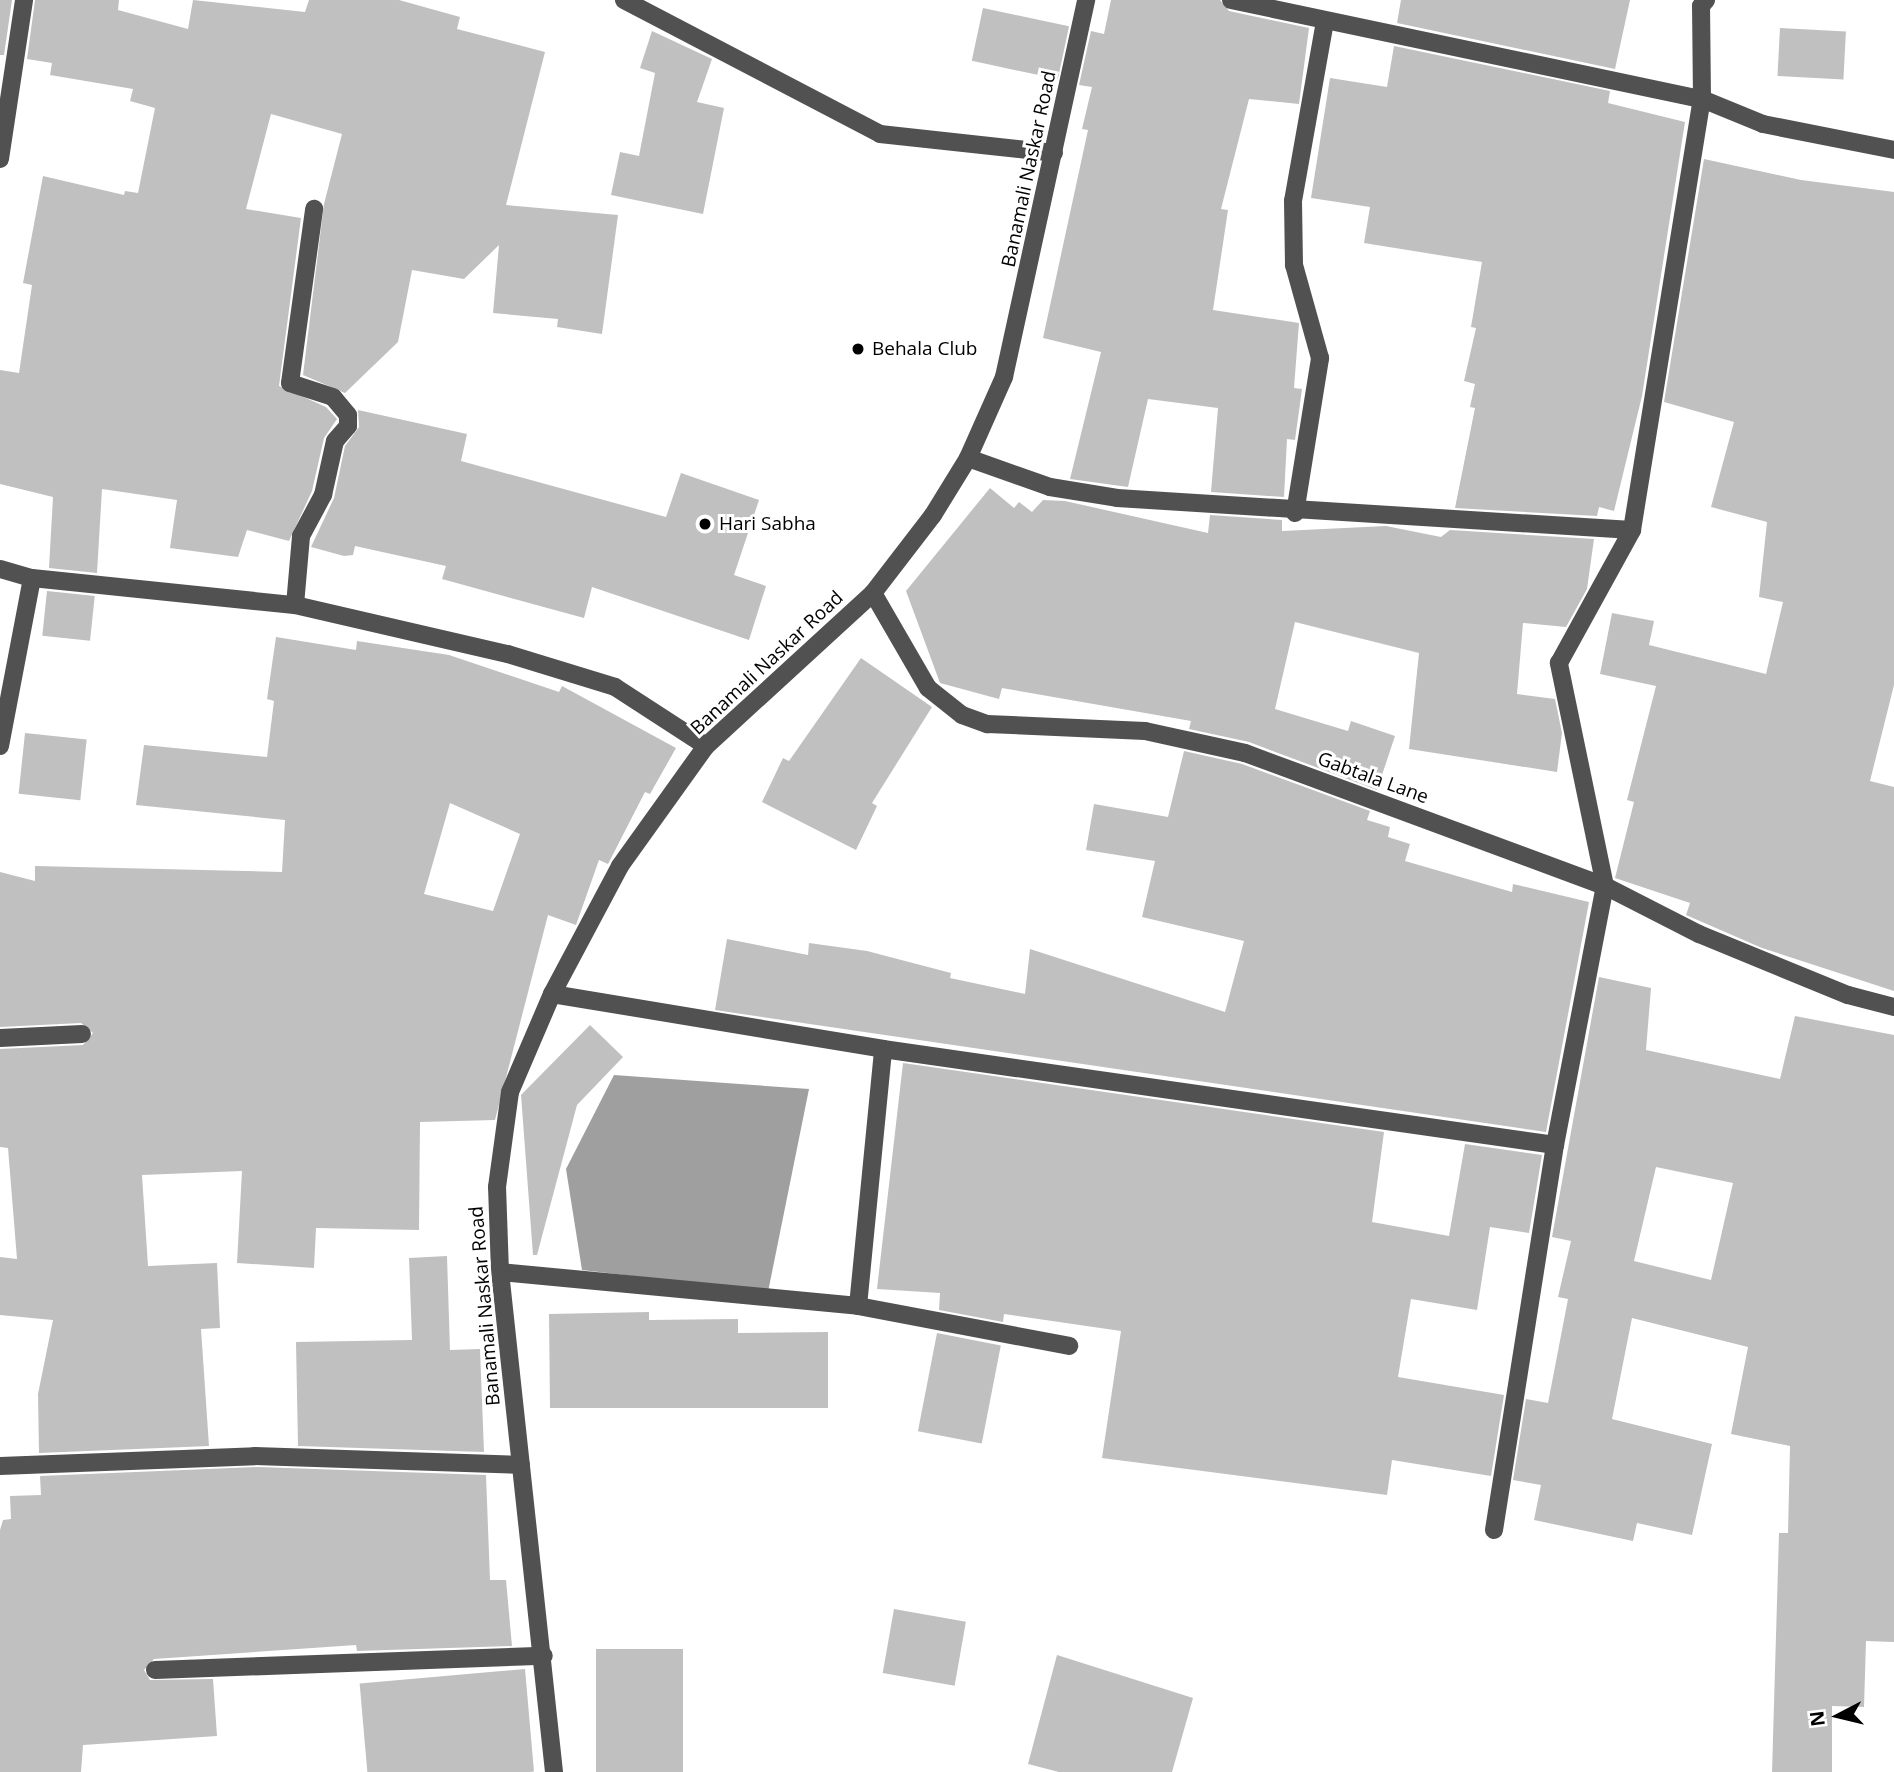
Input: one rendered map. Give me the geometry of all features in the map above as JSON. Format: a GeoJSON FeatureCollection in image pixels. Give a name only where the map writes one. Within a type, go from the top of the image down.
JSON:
{"type":"FeatureCollection","features":[{"type":"Feature","properties":{"kind":"street"},"geometry":{"type":"LineString","coordinates":[[0,159],[1,133],[24,0]]}},
{"type":"Feature","properties":{"kind":"street"},"geometry":{"type":"LineString","coordinates":[[624,0],[880,134],[1054,153]]}},
{"type":"Feature","properties":{"kind":"street","name":"Banamali Naskar Road"},"geometry":{"type":"LineString","coordinates":[[554,1772],[544,1656],[500,1272],[497,1186],[510,1092],[552,993],[620,866],[706,746],[873,593],[933,515],[968,458],[1004,377],[1086,0]]}},
{"type":"Feature","properties":{"kind":"street"},"geometry":{"type":"LineString","coordinates":[[1231,0],[1325,22],[1702,99],[1763,124],[1894,150]]}},
{"type":"Feature","properties":{"kind":"street"},"geometry":{"type":"LineString","coordinates":[[1494,1530],[1555,1145],[1605,886],[1559,663],[1632,530],[1702,99],[1701,6],[1706,0]]}},
{"type":"Feature","properties":{"kind":"street"},"geometry":{"type":"LineString","coordinates":[[1295,513],[1320,358],[1294,265],[1293,201],[1325,22]]}},
{"type":"Feature","properties":{"kind":"street"},"geometry":{"type":"LineString","coordinates":[[295,605],[300,536],[323,495],[335,441],[348,426],[348,415],[333,397],[290,383],[314,209]]}},
{"type":"Feature","properties":{"kind":"street"},"geometry":{"type":"LineString","coordinates":[[968,458],[1051,487],[1295,513],[1632,530]]}},
{"type":"Feature","properties":{"kind":"street"},"geometry":{"type":"LineString","coordinates":[[0,569],[32,578],[295,605],[508,654],[615,687],[706,746]]}},
{"type":"Feature","properties":{"kind":"street"},"geometry":{"type":"LineString","coordinates":[[0,746],[32,578]]}},
{"type":"Feature","properties":{"kind":"street","name":"Gabtala Lane"},"geometry":{"type":"LineString","coordinates":[[873,593],[928,688],[962,716],[987,724],[1145,732],[1245,753],[1605,886],[1699,934],[1848,995],[1894,1007]]}},
{"type":"Feature","properties":{"kind":"street"},"geometry":{"type":"LineString","coordinates":[[552,993],[883,1049],[1555,1145]]}},
{"type":"Feature","properties":{"kind":"street"},"geometry":{"type":"LineString","coordinates":[[0,1038],[82,1034]]}},
{"type":"Feature","properties":{"kind":"street"},"geometry":{"type":"LineString","coordinates":[[858,1306],[883,1049]]}},
{"type":"Feature","properties":{"kind":"street"},"geometry":{"type":"LineString","coordinates":[[500,1272],[858,1306],[1069,1346]]}},
{"type":"Feature","properties":{"kind":"street"},"geometry":{"type":"LineString","coordinates":[[0,1466],[255,1456],[521,1465]]}},
{"type":"Feature","properties":{"kind":"street"},"geometry":{"type":"LineString","coordinates":[[155,1670],[544,1656]]}},
{"type":"Feature","properties":{"kind":"shaded area"},"geometry":{"type":"Polygon","coordinates":[[[614,1075],[809,1089],[768,1292],[582,1270],[566,1169],[614,1075]]]}},
{"type":"Feature","properties":{"kind":"building"},"geometry":{"type":"Polygon","coordinates":[[[0,0],[12,0],[4,55],[0,55],[0,0]]]}},
{"type":"Feature","properties":{"kind":"building"},"geometry":{"type":"Polygon","coordinates":[[[35,0],[119,0],[118,10],[188,29],[193,0],[305,12],[309,0],[399,0],[460,17],[457,29],[545,52],[506,205],[618,215],[602,334],[557,327],[558,319],[493,313],[499,245],[464,279],[412,270],[398,342],[345,393],[303,375],[324,204],[342,134],[271,114],[246,209],[301,218],[279,386],[326,407],[337,419],[324,438],[312,491],[289,541],[247,530],[238,557],[170,548],[177,500],[102,489],[97,573],[49,568],[53,497],[0,484],[0,370],[19,373],[32,285],[23,283],[43,176],[124,195],[125,191],[138,193],[155,108],[130,101],[133,89],[50,75],[52,63],[27,59],[35,0]]]}},
{"type":"Feature","properties":{"kind":"building"},"geometry":{"type":"Polygon","coordinates":[[[1111,0],[1220,0],[1229,11],[1309,28],[1299,104],[1249,99],[1221,209],[1228,210],[1213,310],[1299,323],[1294,388],[1302,389],[1295,440],[1287,439],[1284,497],[1211,492],[1218,408],[1148,399],[1128,487],[1070,479],[1101,352],[1043,338],[1088,130],[1082,129],[1092,87],[1079,85],[1091,31],[1104,34],[1111,0]]]}},
{"type":"Feature","properties":{"kind":"building"},"geometry":{"type":"Polygon","coordinates":[[[1401,0],[1630,0],[1615,69],[1397,23],[1401,0]]]}},
{"type":"Feature","properties":{"kind":"building"},"geometry":{"type":"Polygon","coordinates":[[[983,8],[1069,26],[1058,79],[972,61],[983,8]]]}},
{"type":"Feature","properties":{"kind":"building"},"geometry":{"type":"Polygon","coordinates":[[[1780,28],[1846,31],[1843,79],[1777,76],[1780,28]]]}},
{"type":"Feature","properties":{"kind":"building"},"geometry":{"type":"Polygon","coordinates":[[[652,31],[712,59],[697,102],[724,108],[703,214],[611,195],[620,152],[639,156],[655,73],[640,68],[652,31]]]}},
{"type":"Feature","properties":{"kind":"building"},"geometry":{"type":"Polygon","coordinates":[[[1394,46],[1610,91],[1608,103],[1685,122],[1642,396],[1614,511],[1599,507],[1597,516],[1455,508],[1475,408],[1470,407],[1475,384],[1464,381],[1476,328],[1471,327],[1482,262],[1364,243],[1370,207],[1311,198],[1330,78],[1387,87],[1394,46]]]}},
{"type":"Feature","properties":{"kind":"building"},"geometry":{"type":"Polygon","coordinates":[[[1704,159],[1801,180],[1894,192],[1894,685],[1870,781],[1894,787],[1894,991],[1762,948],[1686,915],[1690,903],[1615,878],[1634,802],[1627,800],[1656,686],[1600,674],[1612,613],[1654,621],[1649,645],[1766,674],[1783,602],[1759,597],[1767,522],[1711,507],[1734,422],[1664,402],[1704,159]]]}},
{"type":"Feature","properties":{"kind":"building"},"geometry":{"type":"Polygon","coordinates":[[[358,410],[467,434],[461,461],[666,517],[681,473],[759,500],[734,575],[766,586],[749,640],[592,587],[584,618],[442,579],[446,566],[355,546],[353,555],[344,556],[311,547],[334,498],[345,446],[359,427],[358,410]]]}},
{"type":"Feature","properties":{"kind":"building"},"geometry":{"type":"Polygon","coordinates":[[[990,488],[1014,508],[1019,502],[1032,512],[1043,500],[1065,501],[1208,533],[1210,515],[1282,520],[1282,531],[1386,526],[1441,537],[1450,530],[1594,539],[1587,589],[1566,627],[1523,623],[1517,694],[1555,699],[1562,733],[1557,772],[1409,749],[1419,653],[1295,622],[1275,709],[1348,731],[1351,721],[1395,736],[1377,790],[1249,742],[1189,729],[1191,721],[1002,688],[999,699],[940,683],[906,591],[990,488]]]}},
{"type":"Feature","properties":{"kind":"building"},"geometry":{"type":"Polygon","coordinates":[[[47,591],[95,596],[90,641],[42,636],[47,591]]]}},
{"type":"Feature","properties":{"kind":"building"},"geometry":{"type":"Polygon","coordinates":[[[276,637],[356,650],[357,641],[449,655],[559,692],[562,686],[676,748],[650,794],[645,792],[608,864],[599,860],[576,925],[548,915],[495,1120],[420,1122],[419,1230],[316,1228],[314,1268],[237,1263],[242,1171],[142,1175],[148,1266],[217,1263],[220,1328],[201,1329],[209,1446],[39,1453],[38,1394],[53,1320],[0,1315],[0,1257],[17,1259],[8,1148],[0,1147],[0,1049],[83,1045],[93,1033],[81,1023],[0,1027],[0,872],[35,881],[35,866],[282,872],[285,820],[136,805],[144,745],[267,757],[274,701],[267,699],[276,637]],[[450,803],[424,894],[493,911],[520,834],[450,803]]]}},
{"type":"Feature","properties":{"kind":"building"},"geometry":{"type":"Polygon","coordinates":[[[861,658],[932,707],[872,803],[877,806],[856,850],[762,802],[783,758],[789,761],[861,658]]]}},
{"type":"Feature","properties":{"kind":"building"},"geometry":{"type":"Polygon","coordinates":[[[25,733],[87,739],[80,800],[19,794],[25,733]]]}},
{"type":"Feature","properties":{"kind":"building"},"geometry":{"type":"Polygon","coordinates":[[[1184,751],[1242,764],[1370,811],[1367,820],[1390,827],[1388,837],[1410,844],[1405,861],[1512,892],[1513,884],[1589,902],[1546,1132],[715,1010],[727,939],[808,955],[809,943],[867,951],[951,973],[950,978],[1025,994],[1030,949],[1225,1012],[1244,941],[1142,917],[1155,861],[1086,850],[1094,804],[1168,817],[1184,751]]]}},
{"type":"Feature","properties":{"kind":"building"},"geometry":{"type":"Polygon","coordinates":[[[1599,977],[1651,988],[1646,1050],[1780,1079],[1795,1016],[1894,1035],[1894,1642],[1866,1641],[1864,1707],[1832,1706],[1832,1772],[1772,1772],[1779,1533],[1788,1533],[1790,1446],[1731,1434],[1748,1347],[1632,1318],[1612,1419],[1712,1444],[1692,1535],[1637,1523],[1633,1541],[1534,1520],[1541,1485],[1513,1480],[1526,1399],[1548,1403],[1568,1299],[1558,1297],[1571,1241],[1552,1237],[1599,977]],[[1656,1167],[1634,1261],[1711,1280],[1733,1183],[1656,1167]]]}},
{"type":"Feature","properties":{"kind":"building"},"geometry":{"type":"Polygon","coordinates":[[[590,1025],[623,1057],[577,1105],[537,1255],[533,1255],[521,1095],[590,1025]]]}},
{"type":"Feature","properties":{"kind":"building"},"geometry":{"type":"Polygon","coordinates":[[[903,1063],[1384,1132],[1372,1222],[1449,1236],[1465,1144],[1542,1155],[1529,1233],[1490,1227],[1477,1310],[1411,1299],[1398,1377],[1504,1395],[1491,1476],[1392,1460],[1387,1495],[1102,1458],[1121,1331],[1004,1314],[1003,1322],[939,1310],[940,1293],[877,1289],[903,1063]]]}},
{"type":"Feature","properties":{"kind":"building"},"geometry":{"type":"Polygon","coordinates":[[[447,1256],[450,1350],[480,1349],[484,1452],[298,1446],[296,1342],[412,1340],[409,1258],[447,1256]]]}},
{"type":"Feature","properties":{"kind":"building"},"geometry":{"type":"Polygon","coordinates":[[[649,1312],[649,1320],[738,1319],[738,1333],[828,1332],[828,1408],[550,1408],[549,1314],[649,1312]]]}},
{"type":"Feature","properties":{"kind":"building"},"geometry":{"type":"Polygon","coordinates":[[[937,1333],[1001,1345],[982,1444],[918,1431],[937,1333]]]}},
{"type":"Feature","properties":{"kind":"building"},"geometry":{"type":"Polygon","coordinates":[[[258,1467],[486,1475],[490,1580],[506,1580],[512,1646],[357,1651],[356,1645],[154,1659],[144,1670],[150,1680],[213,1679],[217,1736],[83,1745],[81,1772],[0,1772],[0,1530],[3,1520],[11,1519],[10,1496],[41,1495],[40,1476],[258,1467]]]}},
{"type":"Feature","properties":{"kind":"building"},"geometry":{"type":"Polygon","coordinates":[[[894,1609],[966,1622],[955,1686],[883,1673],[894,1609]]]}},
{"type":"Feature","properties":{"kind":"building"},"geometry":{"type":"Polygon","coordinates":[[[596,1649],[683,1649],[683,1772],[596,1772],[596,1649]]]}},
{"type":"Feature","properties":{"kind":"building"},"geometry":{"type":"Polygon","coordinates":[[[1057,1655],[1193,1698],[1172,1772],[1059,1772],[1028,1764],[1057,1655]]]}},
{"type":"Feature","properties":{"kind":"building"},"geometry":{"type":"Polygon","coordinates":[[[525,1669],[534,1772],[367,1772],[360,1683],[525,1669]]]}},
{"type":"Feature","properties":{"kind":"place","name":"Behala Club"},"geometry":{"type":"Point","coordinates":[858,349]}},
{"type":"Feature","properties":{"kind":"place","name":"Hari Sabha"},"geometry":{"type":"Point","coordinates":[705,524]}}]}
